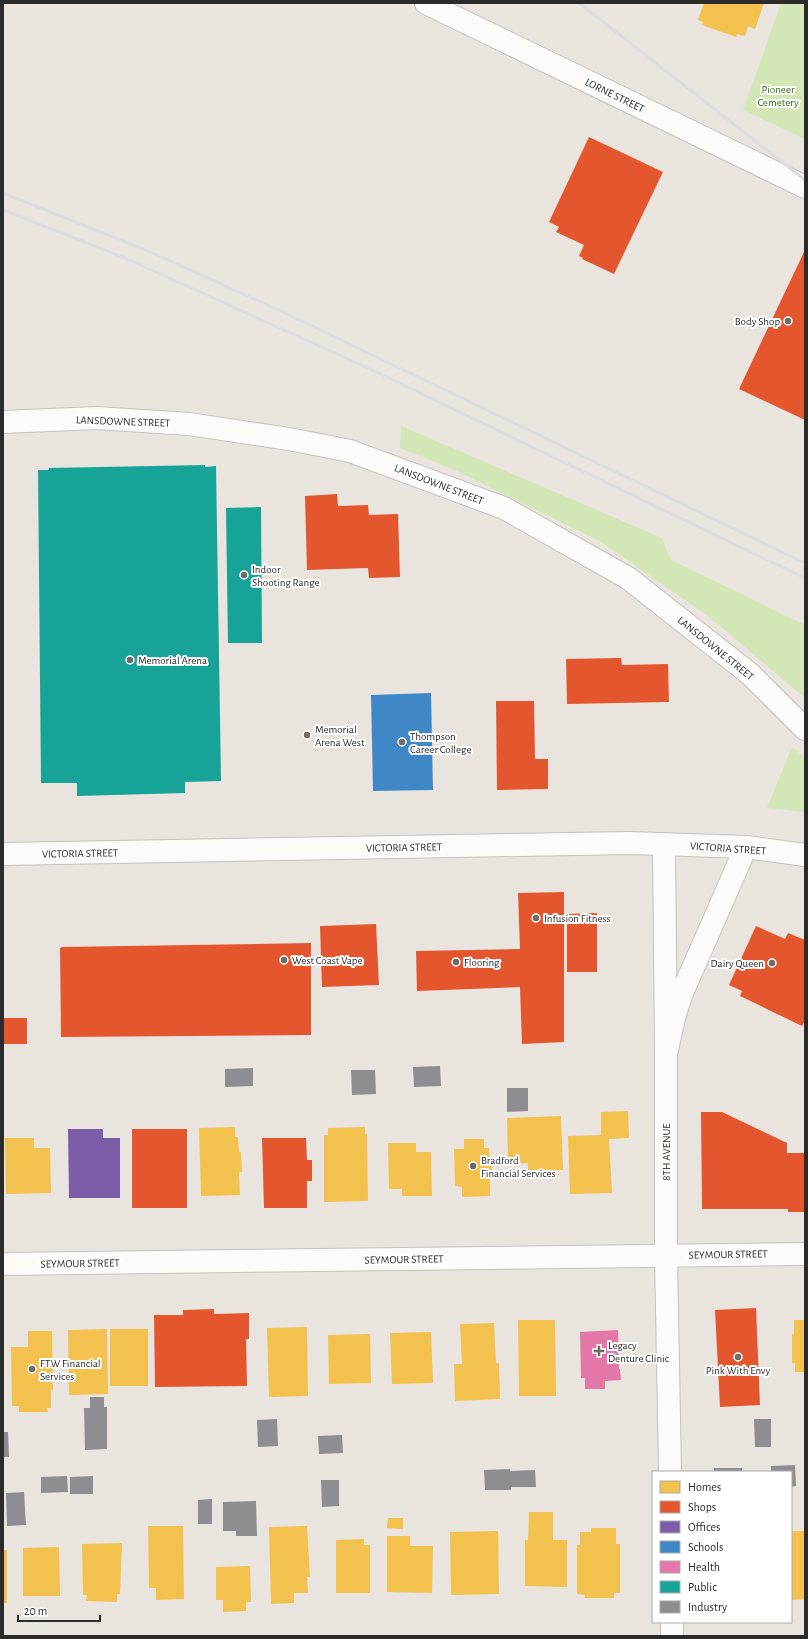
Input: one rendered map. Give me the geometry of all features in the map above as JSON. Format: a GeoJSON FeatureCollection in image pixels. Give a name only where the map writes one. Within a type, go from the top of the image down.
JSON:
{"type":"FeatureCollection","features":[{"type":"Feature","properties":{"kind":"street","name":"LORNE STREET"},"geometry":{"type":"LineString","coordinates":[[426,3],[805,187]]}},
{"type":"Feature","properties":{"kind":"street","name":"LANSDOWNE STREET"},"geometry":{"type":"LineString","coordinates":[[3,422],[97,418],[189,424],[289,438],[350,451],[504,508],[628,578],[750,674],[805,729]]}},
{"type":"Feature","properties":{"kind":"street","name":"VICTORIA STREET"},"geometry":{"type":"LineString","coordinates":[[3,854],[629,843],[746,847],[805,855]]}},
{"type":"Feature","properties":{"kind":"street"},"geometry":{"type":"LineString","coordinates":[[664,844],[666,1054]]}},
{"type":"Feature","properties":{"kind":"street","name":"8TH AVENUE"},"geometry":{"type":"LineString","coordinates":[[670,1471],[666,1255],[666,1054],[675,1014],[687,982],[746,847]]}},
{"type":"Feature","properties":{"kind":"street","name":"SEYMOUR STREET"},"geometry":{"type":"LineString","coordinates":[[3,1264],[805,1254]]}},
{"type":"Feature","properties":{"kind":"street"},"geometry":{"type":"LineString","coordinates":[[672,1623],[672,1636]]}},
{"type":"Feature","properties":{"kind":"green space","name":"Pioneer Cemetery"},"geometry":{"type":"Polygon","coordinates":[[[781,3],[805,3],[805,139],[743,110],[781,3]]]}},
{"type":"Feature","properties":{"kind":"green space"},"geometry":{"type":"Polygon","coordinates":[[[401,426],[662,538],[671,560],[805,625],[805,698],[708,616],[601,542],[457,471],[400,448],[401,426]]]}},
{"type":"Feature","properties":{"kind":"green space"},"geometry":{"type":"Polygon","coordinates":[[[792,747],[805,758],[805,812],[767,808],[792,747]]]}},
{"type":"Feature","properties":{"kind":"building: Homes"},"geometry":{"type":"Polygon","coordinates":[[[704,3],[764,3],[755,29],[748,26],[745,36],[737,34],[736,37],[702,25],[703,22],[698,20],[704,3]]]}},
{"type":"Feature","properties":{"kind":"building: Homes"},"geometry":{"type":"Polygon","coordinates":[[[628,1111],[629,1138],[609,1139],[612,1193],[570,1194],[568,1136],[601,1135],[601,1112],[628,1111]]]}},
{"type":"Feature","properties":{"kind":"building: Homes"},"geometry":{"type":"Polygon","coordinates":[[[561,1116],[563,1170],[528,1171],[528,1163],[511,1164],[511,1159],[508,1159],[507,1118],[561,1116]]]}},
{"type":"Feature","properties":{"kind":"building: Homes"},"geometry":{"type":"Polygon","coordinates":[[[235,1127],[235,1137],[238,1137],[239,1152],[241,1152],[242,1172],[239,1172],[240,1195],[201,1196],[199,1128],[235,1127]]]}},
{"type":"Feature","properties":{"kind":"building: Homes"},"geometry":{"type":"Polygon","coordinates":[[[365,1127],[365,1134],[367,1134],[368,1201],[324,1202],[324,1135],[328,1135],[328,1128],[365,1127]]]}},
{"type":"Feature","properties":{"kind":"building: Homes"},"geometry":{"type":"Polygon","coordinates":[[[5,1138],[34,1138],[34,1148],[50,1148],[51,1193],[6,1194],[5,1138]]]}},
{"type":"Feature","properties":{"kind":"building: Homes"},"geometry":{"type":"Polygon","coordinates":[[[464,1139],[484,1139],[484,1148],[489,1148],[490,1161],[492,1161],[492,1174],[490,1174],[490,1196],[462,1197],[462,1187],[455,1186],[454,1149],[464,1149],[464,1139]]]}},
{"type":"Feature","properties":{"kind":"building: Homes"},"geometry":{"type":"Polygon","coordinates":[[[388,1143],[416,1143],[416,1152],[431,1152],[432,1196],[402,1196],[402,1189],[389,1189],[388,1143]]]}},
{"type":"Feature","properties":{"kind":"building: Homes"},"geometry":{"type":"Polygon","coordinates":[[[518,1320],[555,1320],[556,1396],[519,1396],[518,1320]]]}},
{"type":"Feature","properties":{"kind":"building: Homes"},"geometry":{"type":"Polygon","coordinates":[[[794,1320],[805,1320],[805,1372],[795,1372],[795,1363],[792,1363],[792,1334],[794,1334],[794,1320]]]}},
{"type":"Feature","properties":{"kind":"building: Homes"},"geometry":{"type":"Polygon","coordinates":[[[494,1323],[496,1363],[499,1363],[500,1399],[455,1401],[454,1364],[462,1364],[460,1324],[494,1323]]]}},
{"type":"Feature","properties":{"kind":"building: Homes"},"geometry":{"type":"Polygon","coordinates":[[[307,1327],[308,1396],[269,1397],[267,1328],[307,1327]]]}},
{"type":"Feature","properties":{"kind":"building: Homes"},"geometry":{"type":"Polygon","coordinates":[[[107,1329],[108,1394],[69,1395],[68,1330],[107,1329]]]}},
{"type":"Feature","properties":{"kind":"building: Homes"},"geometry":{"type":"Polygon","coordinates":[[[110,1329],[148,1329],[148,1386],[110,1386],[110,1329]]]}},
{"type":"Feature","properties":{"kind":"building: Homes","name":"FTW Financial Services"},"geometry":{"type":"Polygon","coordinates":[[[28,1331],[52,1331],[53,1390],[51,1390],[51,1408],[47,1408],[48,1412],[19,1412],[19,1406],[12,1406],[11,1347],[28,1347],[28,1331]]]}},
{"type":"Feature","properties":{"kind":"building: Homes"},"geometry":{"type":"Polygon","coordinates":[[[431,1332],[433,1383],[392,1384],[390,1333],[431,1332]]]}},
{"type":"Feature","properties":{"kind":"building: Homes"},"geometry":{"type":"Polygon","coordinates":[[[370,1334],[371,1383],[329,1384],[328,1335],[370,1334]]]}},
{"type":"Feature","properties":{"kind":"building: Homes"},"geometry":{"type":"Polygon","coordinates":[[[529,1512],[553,1512],[553,1540],[567,1540],[567,1587],[525,1586],[525,1540],[528,1540],[529,1512]]]}},
{"type":"Feature","properties":{"kind":"building: Homes"},"geometry":{"type":"Polygon","coordinates":[[[388,1518],[403,1518],[403,1529],[387,1528],[388,1518]]]}},
{"type":"Feature","properties":{"kind":"building: Homes"},"geometry":{"type":"Polygon","coordinates":[[[148,1526],[183,1526],[184,1599],[156,1600],[156,1588],[149,1588],[148,1526]]]}},
{"type":"Feature","properties":{"kind":"building: Homes"},"geometry":{"type":"Polygon","coordinates":[[[307,1526],[310,1577],[307,1577],[308,1593],[294,1593],[294,1603],[271,1604],[269,1527],[307,1526]]]}},
{"type":"Feature","properties":{"kind":"building: Homes"},"geometry":{"type":"Polygon","coordinates":[[[591,1528],[616,1528],[616,1544],[620,1544],[620,1593],[614,1593],[614,1598],[585,1598],[585,1595],[577,1594],[577,1545],[580,1545],[580,1532],[591,1532],[591,1528]]]}},
{"type":"Feature","properties":{"kind":"building: Homes"},"geometry":{"type":"Polygon","coordinates":[[[498,1531],[499,1594],[451,1595],[450,1532],[498,1531]]]}},
{"type":"Feature","properties":{"kind":"building: Homes"},"geometry":{"type":"Polygon","coordinates":[[[792,1531],[805,1531],[805,1599],[792,1600],[792,1531]]]}},
{"type":"Feature","properties":{"kind":"building: Homes"},"geometry":{"type":"Polygon","coordinates":[[[387,1536],[410,1536],[410,1546],[433,1546],[432,1593],[387,1592],[387,1536]]]}},
{"type":"Feature","properties":{"kind":"building: Homes"},"geometry":{"type":"Polygon","coordinates":[[[364,1539],[364,1545],[370,1545],[370,1593],[336,1593],[336,1540],[364,1539]]]}},
{"type":"Feature","properties":{"kind":"building: Homes"},"geometry":{"type":"Polygon","coordinates":[[[122,1543],[120,1594],[117,1594],[117,1602],[86,1601],[87,1595],[83,1595],[82,1544],[122,1543]]]}},
{"type":"Feature","properties":{"kind":"building: Homes"},"geometry":{"type":"Polygon","coordinates":[[[59,1547],[60,1596],[23,1596],[23,1548],[59,1547]]]}},
{"type":"Feature","properties":{"kind":"building: Homes"},"geometry":{"type":"Polygon","coordinates":[[[3,1550],[7,1550],[7,1603],[3,1603],[3,1550]]]}},
{"type":"Feature","properties":{"kind":"building: Homes"},"geometry":{"type":"Polygon","coordinates":[[[250,1566],[251,1602],[246,1602],[246,1611],[223,1612],[223,1600],[216,1600],[216,1567],[250,1566]]]}},
{"type":"Feature","properties":{"kind":"building: Shops"},"geometry":{"type":"Polygon","coordinates":[[[589,137],[663,172],[614,274],[582,259],[583,258],[579,256],[584,245],[556,232],[559,227],[549,222],[589,137]]]}},
{"type":"Feature","properties":{"kind":"building: Shops","name":"Body Shop"},"geometry":{"type":"Polygon","coordinates":[[[805,252],[805,420],[739,389],[805,252]]]}},
{"type":"Feature","properties":{"kind":"building: Shops"},"geometry":{"type":"Polygon","coordinates":[[[337,494],[338,506],[368,505],[369,515],[398,514],[400,577],[369,578],[368,568],[307,570],[305,496],[337,494]]]}},
{"type":"Feature","properties":{"kind":"building: Shops"},"geometry":{"type":"Polygon","coordinates":[[[621,658],[622,665],[668,664],[669,702],[567,704],[566,659],[621,658]]]}},
{"type":"Feature","properties":{"kind":"building: Shops"},"geometry":{"type":"Polygon","coordinates":[[[496,701],[534,701],[535,759],[548,759],[548,789],[497,790],[496,701]]]}},
{"type":"Feature","properties":{"kind":"building: Shops"},"geometry":{"type":"Polygon","coordinates":[[[564,892],[564,1042],[522,1044],[520,987],[417,991],[416,951],[520,949],[518,893],[564,892]]]}},
{"type":"Feature","properties":{"kind":"building: Shops"},"geometry":{"type":"Polygon","coordinates":[[[597,913],[597,972],[567,972],[567,914],[597,913]]]}},
{"type":"Feature","properties":{"kind":"building: Shops"},"geometry":{"type":"Polygon","coordinates":[[[376,924],[379,985],[322,987],[320,926],[376,924]]]}},
{"type":"Feature","properties":{"kind":"building: Shops","name":"Dairy Queen"},"geometry":{"type":"Polygon","coordinates":[[[756,926],[785,939],[788,933],[805,940],[805,1021],[802,1026],[740,996],[742,991],[729,985],[756,926]]]}},
{"type":"Feature","properties":{"kind":"building: Shops"},"geometry":{"type":"Polygon","coordinates":[[[311,943],[311,1035],[61,1037],[60,948],[62,947],[311,943]]]}},
{"type":"Feature","properties":{"kind":"building: Shops"},"geometry":{"type":"Polygon","coordinates":[[[3,1018],[27,1018],[27,1044],[3,1044],[3,1018]]]}},
{"type":"Feature","properties":{"kind":"building: Shops"},"geometry":{"type":"Polygon","coordinates":[[[701,1112],[722,1112],[787,1143],[787,1153],[805,1153],[805,1212],[788,1212],[788,1209],[702,1209],[701,1112]]]}},
{"type":"Feature","properties":{"kind":"building: Shops"},"geometry":{"type":"Polygon","coordinates":[[[132,1129],[187,1129],[187,1208],[132,1208],[132,1129]]]}},
{"type":"Feature","properties":{"kind":"building: Shops"},"geometry":{"type":"Polygon","coordinates":[[[262,1138],[306,1138],[307,1160],[312,1160],[312,1181],[307,1181],[307,1208],[264,1208],[262,1138]]]}},
{"type":"Feature","properties":{"kind":"building: Shops","name":"Pink With Envy"},"geometry":{"type":"Polygon","coordinates":[[[756,1308],[760,1405],[720,1407],[715,1310],[756,1308]]]}},
{"type":"Feature","properties":{"kind":"building: Shops"},"geometry":{"type":"Polygon","coordinates":[[[214,1309],[214,1314],[249,1313],[249,1339],[246,1339],[247,1386],[155,1387],[154,1315],[183,1315],[183,1310],[214,1309]]]}},
{"type":"Feature","properties":{"kind":"building: Offices"},"geometry":{"type":"Polygon","coordinates":[[[68,1129],[103,1129],[103,1138],[120,1138],[120,1198],[69,1198],[68,1129]]]}},
{"type":"Feature","properties":{"kind":"building: Schools","name":"Thompson Career College"},"geometry":{"type":"Polygon","coordinates":[[[431,693],[433,790],[373,791],[371,695],[431,693]]]}},
{"type":"Feature","properties":{"kind":"building: Health","name":"Legacy Denture Clinic"},"geometry":{"type":"Polygon","coordinates":[[[618,1330],[619,1369],[621,1380],[605,1381],[605,1389],[585,1389],[585,1378],[581,1378],[580,1332],[618,1330]]]}},
{"type":"Feature","properties":{"kind":"building: Public","name":"Memorial Arena"},"geometry":{"type":"Polygon","coordinates":[[[205,465],[205,467],[216,466],[221,781],[185,782],[185,793],[77,796],[77,783],[41,783],[38,470],[49,470],[49,468],[205,465]]]}},
{"type":"Feature","properties":{"kind":"building: Public","name":"Indoor Shooting Range"},"geometry":{"type":"Polygon","coordinates":[[[261,507],[262,643],[228,643],[226,508],[261,507]]]}},
{"type":"Feature","properties":{"kind":"building: Industry"},"geometry":{"type":"Polygon","coordinates":[[[440,1066],[441,1086],[414,1087],[413,1067],[440,1066]]]}},
{"type":"Feature","properties":{"kind":"building: Industry"},"geometry":{"type":"Polygon","coordinates":[[[253,1068],[253,1086],[225,1087],[225,1069],[253,1068]]]}},
{"type":"Feature","properties":{"kind":"building: Industry"},"geometry":{"type":"Polygon","coordinates":[[[351,1070],[375,1070],[376,1094],[352,1095],[351,1070]]]}},
{"type":"Feature","properties":{"kind":"building: Industry"},"geometry":{"type":"Polygon","coordinates":[[[507,1088],[528,1088],[528,1111],[507,1112],[507,1088]]]}},
{"type":"Feature","properties":{"kind":"building: Industry"},"geometry":{"type":"Polygon","coordinates":[[[90,1397],[104,1397],[104,1407],[107,1407],[107,1449],[85,1450],[84,1408],[90,1408],[90,1397]]]}},
{"type":"Feature","properties":{"kind":"building: Industry"},"geometry":{"type":"Polygon","coordinates":[[[277,1419],[278,1446],[258,1447],[257,1420],[277,1419]]]}},
{"type":"Feature","properties":{"kind":"building: Industry"},"geometry":{"type":"Polygon","coordinates":[[[754,1419],[771,1419],[771,1447],[755,1447],[754,1419]]]}},
{"type":"Feature","properties":{"kind":"building: Industry"},"geometry":{"type":"Polygon","coordinates":[[[3,1432],[8,1432],[9,1457],[3,1457],[3,1432]]]}},
{"type":"Feature","properties":{"kind":"building: Industry"},"geometry":{"type":"Polygon","coordinates":[[[342,1435],[343,1453],[319,1454],[318,1436],[342,1435]]]}},
{"type":"Feature","properties":{"kind":"building: Industry"},"geometry":{"type":"Polygon","coordinates":[[[795,1465],[796,1486],[792,1487],[792,1471],[771,1471],[771,1466],[795,1465]]]}},
{"type":"Feature","properties":{"kind":"building: Industry"},"geometry":{"type":"Polygon","coordinates":[[[714,1468],[742,1468],[742,1471],[714,1471],[714,1468]]]}},
{"type":"Feature","properties":{"kind":"building: Industry"},"geometry":{"type":"Polygon","coordinates":[[[510,1469],[510,1471],[535,1470],[536,1487],[511,1487],[511,1490],[485,1490],[484,1470],[510,1469]]]}},
{"type":"Feature","properties":{"kind":"building: Industry"},"geometry":{"type":"Polygon","coordinates":[[[67,1476],[68,1492],[41,1493],[41,1477],[67,1476]]]}},
{"type":"Feature","properties":{"kind":"building: Industry"},"geometry":{"type":"Polygon","coordinates":[[[93,1476],[93,1494],[70,1494],[70,1477],[93,1476]]]}},
{"type":"Feature","properties":{"kind":"building: Industry"},"geometry":{"type":"Polygon","coordinates":[[[321,1480],[339,1480],[339,1506],[322,1507],[321,1480]]]}},
{"type":"Feature","properties":{"kind":"building: Industry"},"geometry":{"type":"Polygon","coordinates":[[[24,1492],[26,1525],[7,1526],[6,1493],[24,1492]]]}},
{"type":"Feature","properties":{"kind":"building: Industry"},"geometry":{"type":"Polygon","coordinates":[[[212,1499],[212,1524],[198,1524],[198,1500],[212,1499]]]}},
{"type":"Feature","properties":{"kind":"building: Industry"},"geometry":{"type":"Polygon","coordinates":[[[256,1501],[257,1536],[236,1536],[236,1531],[223,1531],[223,1502],[256,1501]]]}},
{"type":"Feature","properties":{"kind":"railway"},"geometry":{"type":"LineString","coordinates":[[579,3],[805,180]]}},
{"type":"Feature","properties":{"kind":"railway"},"geometry":{"type":"LineString","coordinates":[[3,193],[146,250],[283,312],[805,563]]}},
{"type":"Feature","properties":{"kind":"railway"},"geometry":{"type":"LineString","coordinates":[[3,210],[125,258],[370,369],[805,578]]}},
{"type":"Feature","properties":{"kind":"place","name":"Body Shop"},"geometry":{"type":"Point","coordinates":[788,321]}},
{"type":"Feature","properties":{"kind":"place","name":"Indoor Shooting Range"},"geometry":{"type":"Point","coordinates":[244,575]}},
{"type":"Feature","properties":{"kind":"place","name":"Memorial Arena"},"geometry":{"type":"Point","coordinates":[130,660]}},
{"type":"Feature","properties":{"kind":"place","name":"Memorial Arena West"},"geometry":{"type":"Point","coordinates":[307,735]}},
{"type":"Feature","properties":{"kind":"place","name":"Thompson Career College"},"geometry":{"type":"Point","coordinates":[402,742]}},
{"type":"Feature","properties":{"kind":"place","name":"Infusion Fitness"},"geometry":{"type":"Point","coordinates":[536,918]}},
{"type":"Feature","properties":{"kind":"place","name":"West Coast Vape"},"geometry":{"type":"Point","coordinates":[284,960]}},
{"type":"Feature","properties":{"kind":"place","name":"Flooring"},"geometry":{"type":"Point","coordinates":[456,962]}},
{"type":"Feature","properties":{"kind":"place","name":"Dairy Queen"},"geometry":{"type":"Point","coordinates":[772,963]}},
{"type":"Feature","properties":{"kind":"place","name":"Bradford Financial Services"},"geometry":{"type":"Point","coordinates":[473,1166]}},
{"type":"Feature","properties":{"kind":"place","name":"Legacy Denture Clinic"},"geometry":{"type":"Point","coordinates":[599,1351]}},
{"type":"Feature","properties":{"kind":"place","name":"Pink With Envy"},"geometry":{"type":"Point","coordinates":[738,1357]}},
{"type":"Feature","properties":{"kind":"place","name":"FTW Financial Services"},"geometry":{"type":"Point","coordinates":[32,1369]}}]}
